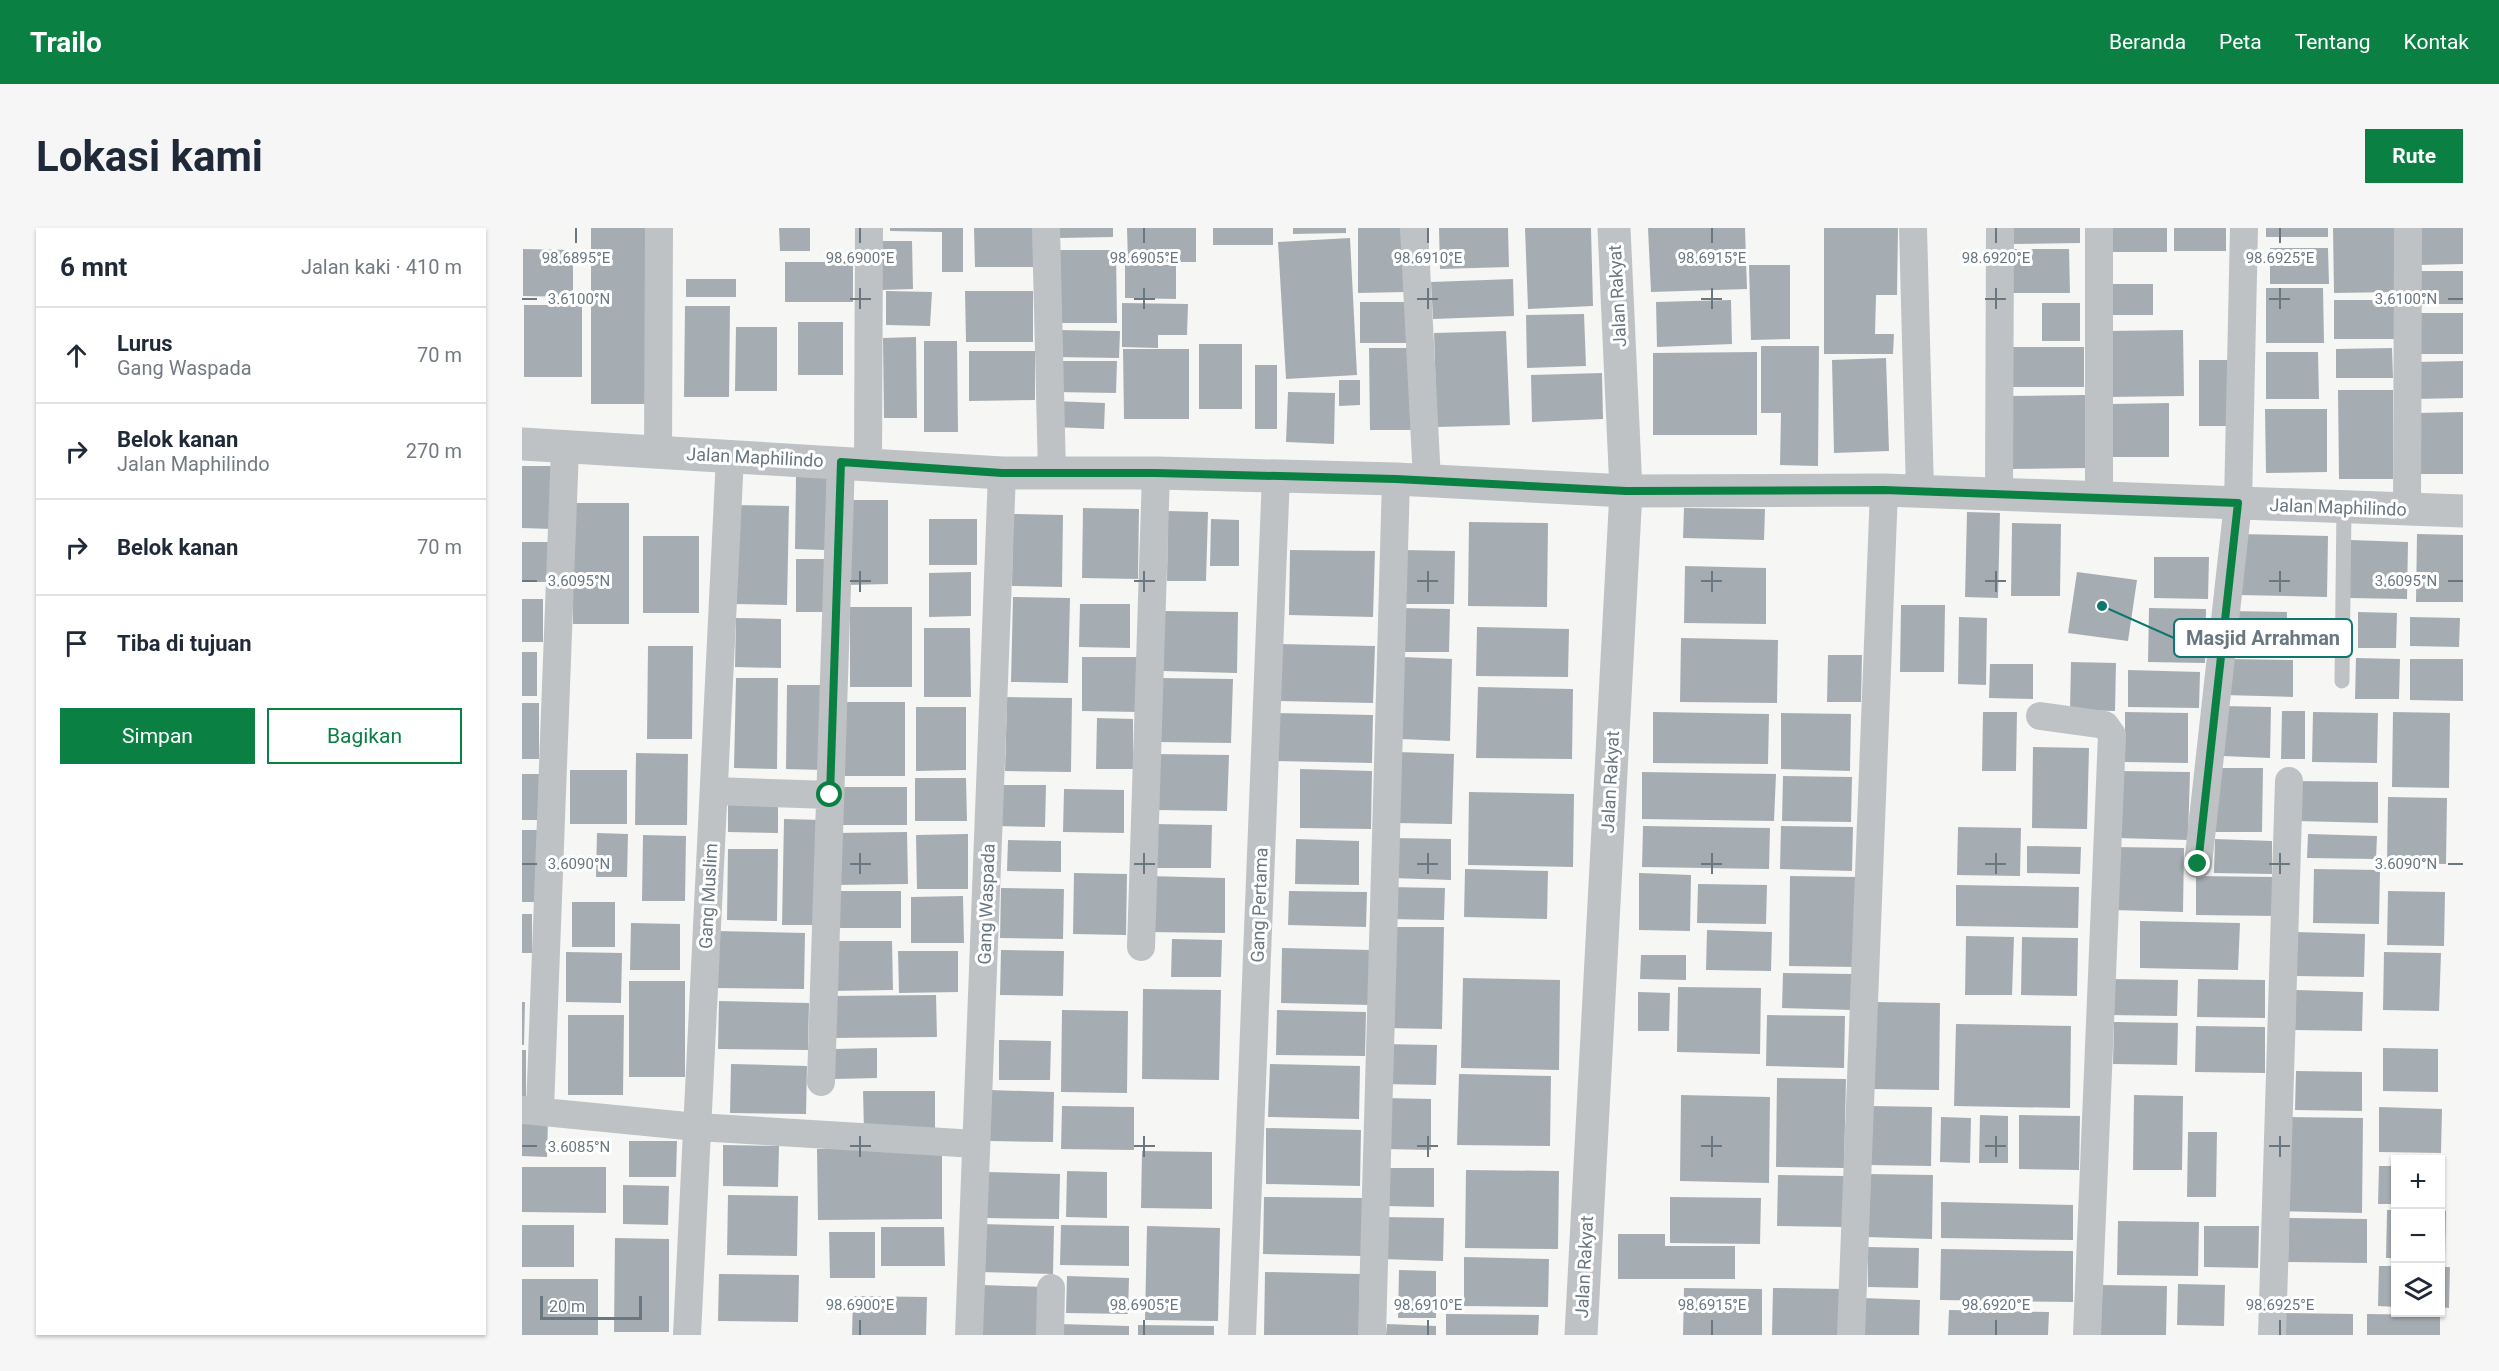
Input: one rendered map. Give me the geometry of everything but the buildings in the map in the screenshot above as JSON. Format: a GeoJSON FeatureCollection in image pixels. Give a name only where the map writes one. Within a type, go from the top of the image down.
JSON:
{"type":"FeatureCollection","features":[{"type":"Feature","properties":{"kind":"street"},"geometry":{"type":"LineString","coordinates":[[658,228],[658,451]]}},
{"type":"Feature","properties":{"kind":"street"},"geometry":{"type":"LineString","coordinates":[[821,1082],[830,795],[869,228]]}},
{"type":"Feature","properties":{"kind":"street"},"geometry":{"type":"LineString","coordinates":[[1046,228],[1052,473]]}},
{"type":"Feature","properties":{"kind":"street"},"geometry":{"type":"LineString","coordinates":[[1372,1335],[1411,479],[1414,228]]}},
{"type":"Feature","properties":{"kind":"street","name":"Jalan Rakyat"},"geometry":{"type":"LineString","coordinates":[[1581,1335],[1626,491],[1614,228]]}},
{"type":"Feature","properties":{"kind":"street"},"geometry":{"type":"LineString","coordinates":[[1913,228],[1920,491]]}},
{"type":"Feature","properties":{"kind":"street"},"geometry":{"type":"LineString","coordinates":[[1999,494],[2000,228]]}},
{"type":"Feature","properties":{"kind":"street"},"geometry":{"type":"LineString","coordinates":[[2099,228],[2099,498]]}},
{"type":"Feature","properties":{"kind":"street"},"geometry":{"type":"LineString","coordinates":[[2198,864],[2238,503],[2244,228]]}},
{"type":"Feature","properties":{"kind":"street"},"geometry":{"type":"LineString","coordinates":[[2407,509],[2408,228]]}},
{"type":"Feature","properties":{"kind":"street","name":"Jalan Maphilindo"},"geometry":{"type":"LineString","coordinates":[[522,444],[1002,473],[1156,473],[1411,479],[1626,491],[1884,490],[2463,511]]}},
{"type":"Feature","properties":{"kind":"street"},"geometry":{"type":"LineString","coordinates":[[565,448],[531,1110],[697,1127],[976,1144]]}},
{"type":"Feature","properties":{"kind":"street","name":"Gang Muslim"},"geometry":{"type":"LineString","coordinates":[[687,1335],[730,457]]}},
{"type":"Feature","properties":{"kind":"street","name":"Gang Waspada"},"geometry":{"type":"LineString","coordinates":[[969,1335],[1002,473]]}},
{"type":"Feature","properties":{"kind":"street"},"geometry":{"type":"LineString","coordinates":[[1141,947],[1156,473]]}},
{"type":"Feature","properties":{"kind":"street","name":"Gang Pertama"},"geometry":{"type":"LineString","coordinates":[[1242,1335],[1276,476]]}},
{"type":"Feature","properties":{"kind":"street"},"geometry":{"type":"LineString","coordinates":[[1851,1335],[1884,490]]}},
{"type":"Feature","properties":{"kind":"street"},"geometry":{"type":"LineString","coordinates":[[2040,716],[2105,725],[2112,735],[2087,1335]]}},
{"type":"Feature","properties":{"kind":"street"},"geometry":{"type":"LineString","coordinates":[[2272,1335],[2289,781]]}},
{"type":"Feature","properties":{"kind":"street"},"geometry":{"type":"LineString","coordinates":[[714,791],[830,795]]}},
{"type":"Feature","properties":{"kind":"street"},"geometry":{"type":"LineString","coordinates":[[1050,1335],[1052,1288]]}},
{"type":"Feature","properties":{"kind":"lane"},"geometry":{"type":"LineString","coordinates":[[2342,681],[2344,507]]}},
{"type":"Feature","properties":{"kind":"place","name":"Masjid Arrahman"},"geometry":{"type":"Point","coordinates":[2102,606]}},
{"type":"Feature","properties":{"kind":"route"},"geometry":{"type":"LineString","coordinates":[[830,795],[841,462],[1002,473],[1156,473],[1396,479],[1626,491],[1884,490],[2238,503],[2198,864]]}}]}
